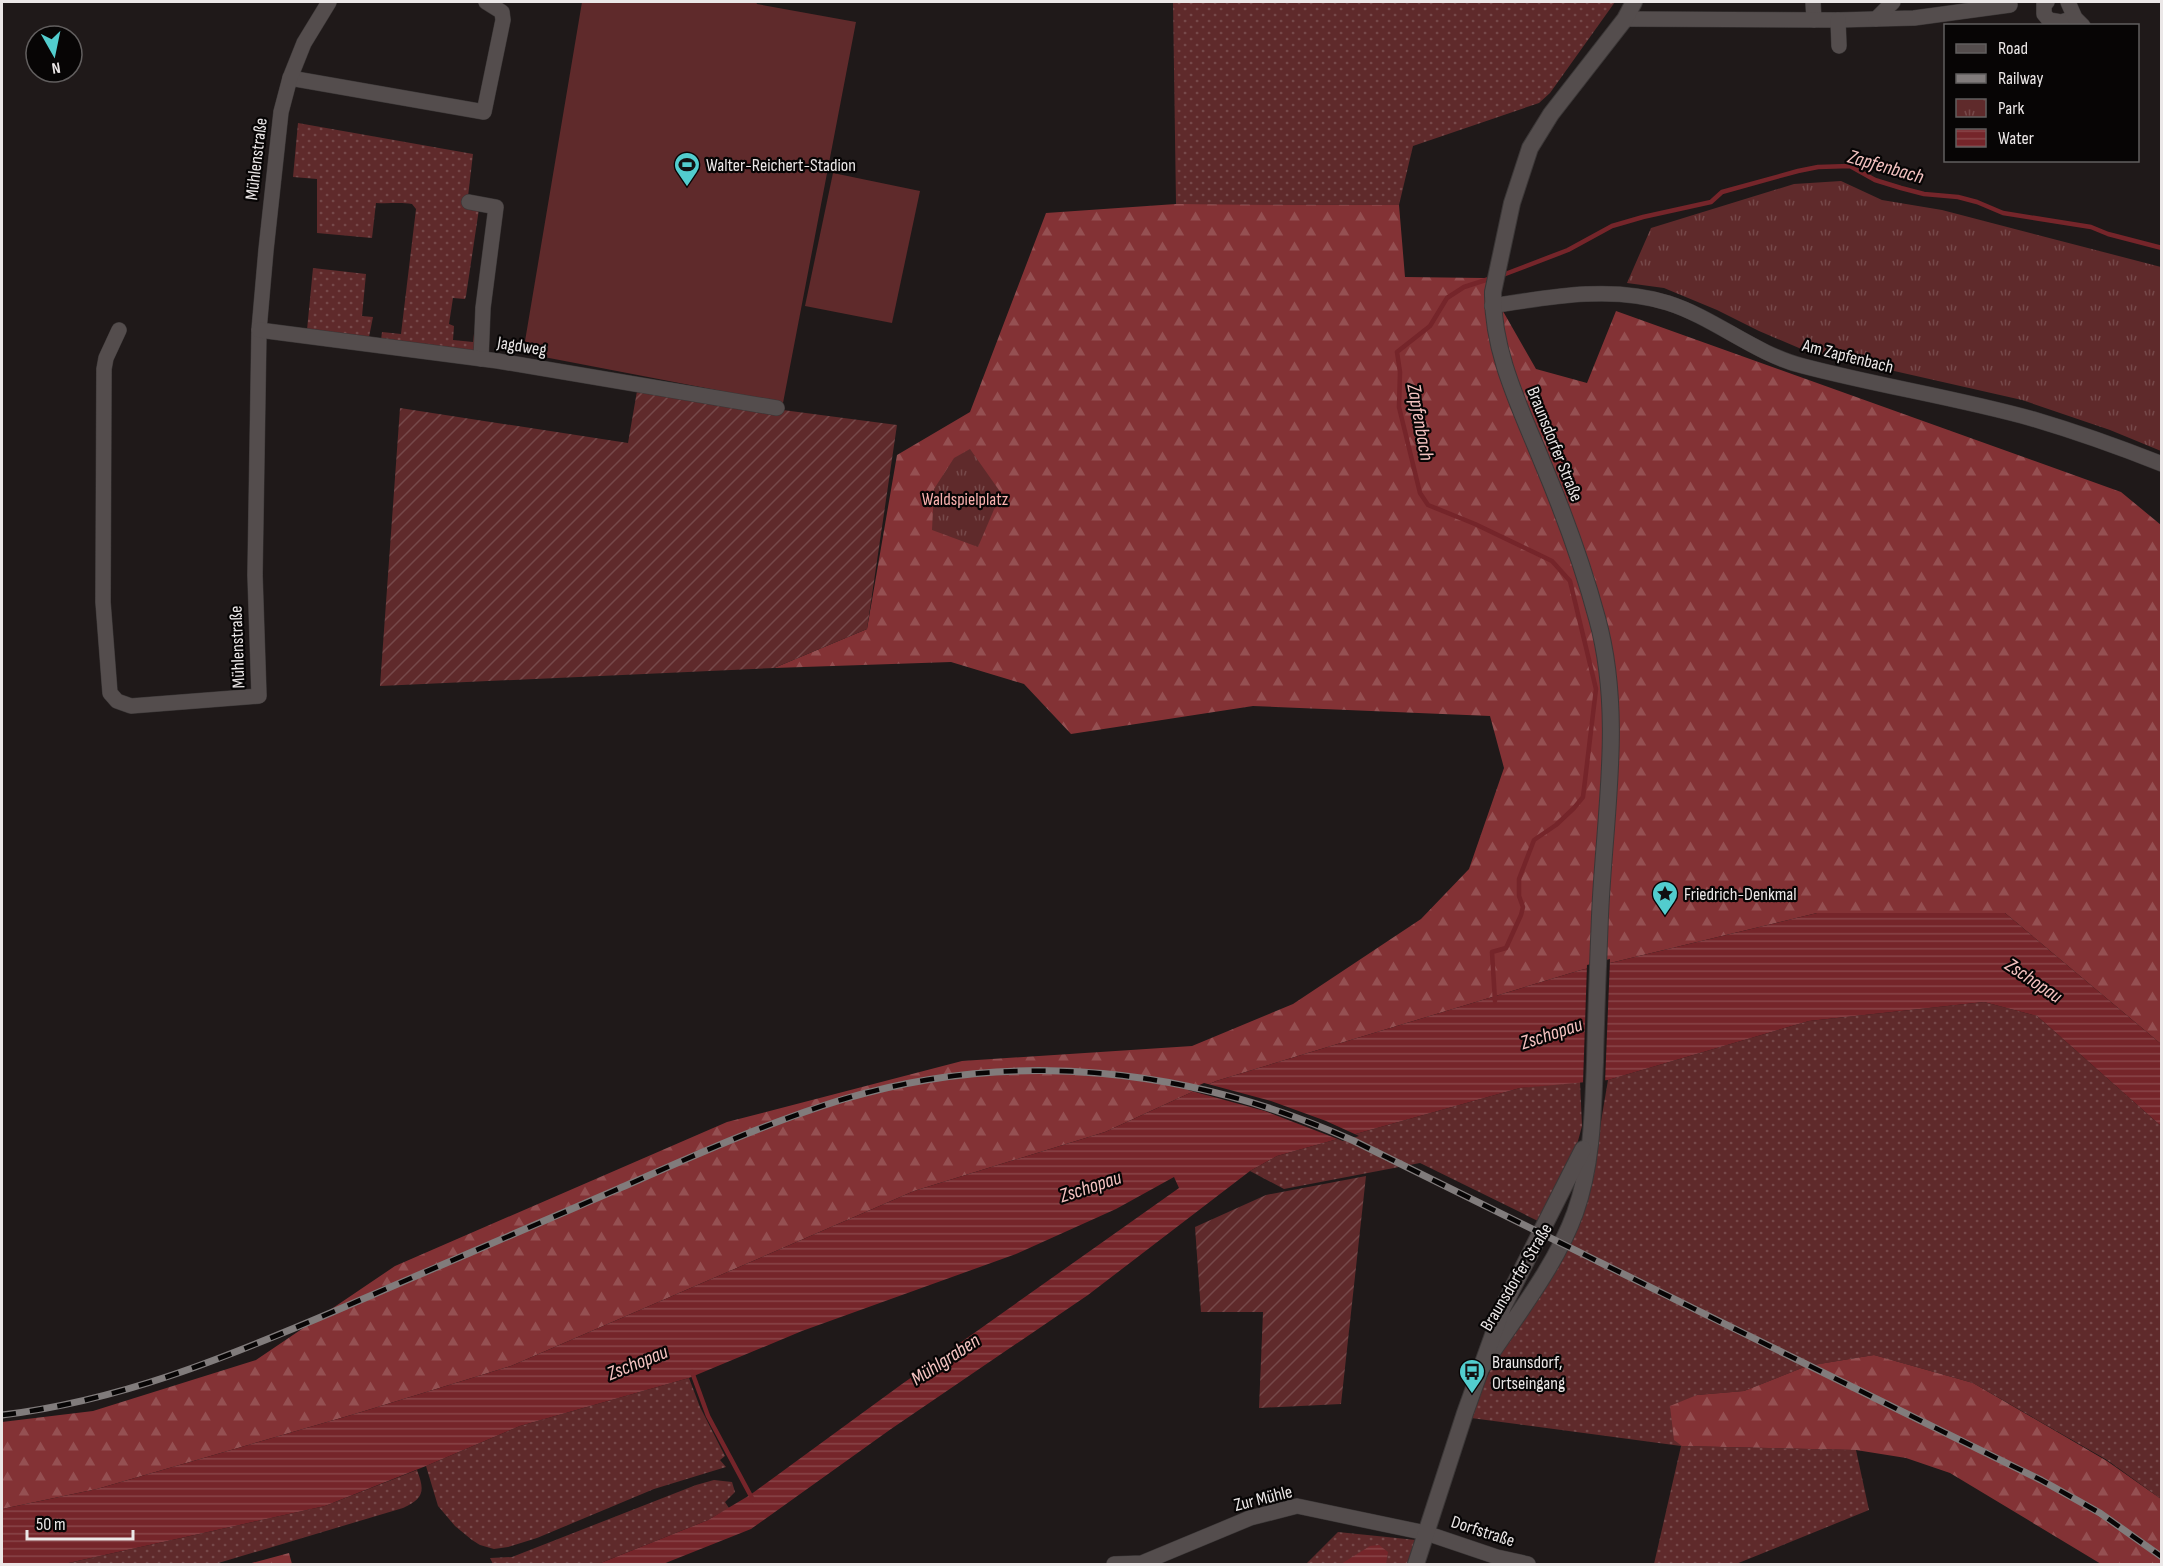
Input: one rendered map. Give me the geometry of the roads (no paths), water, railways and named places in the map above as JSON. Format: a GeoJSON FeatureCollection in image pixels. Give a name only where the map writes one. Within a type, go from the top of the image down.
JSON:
{"type":"FeatureCollection","features":[{"type":"Feature","properties":{"kind":"street","name":"Mühlenstraße"},"geometry":{"type":"LineString","coordinates":[[119,330],[106,358],[104,369],[103,602],[109,689],[117,701],[131,706],[260,696],[255,575],[259,330],[277,148],[281,112],[290,78],[303,43],[329,2]]}},
{"type":"Feature","properties":{"kind":"street"},"geometry":{"type":"LineString","coordinates":[[290,78],[484,112],[503,20],[502,12],[486,2]]}},
{"type":"Feature","properties":{"kind":"street","name":"Braunsdorfer Straße"},"geometry":{"type":"LineString","coordinates":[[1482,1367],[1534,1291],[1569,1227],[1580,1194],[1591,1133],[1604,837],[1612,739],[1608,678],[1598,620],[1567,524],[1509,383],[1492,299],[1512,203],[1530,148],[1551,114],[1625,19],[1635,2]]}},
{"type":"Feature","properties":{"kind":"street"},"geometry":{"type":"LineString","coordinates":[[1814,2],[1814,20]]}},
{"type":"Feature","properties":{"kind":"street"},"geometry":{"type":"LineString","coordinates":[[1876,19],[1893,2]]}},
{"type":"Feature","properties":{"kind":"street"},"geometry":{"type":"LineString","coordinates":[[2047,2],[2044,3],[2044,14],[2049,20],[2079,22],[2068,2]]}},
{"type":"Feature","properties":{"kind":"street"},"geometry":{"type":"LineString","coordinates":[[1625,19],[1914,18],[1989,5],[2010,5]]}},
{"type":"Feature","properties":{"kind":"street"},"geometry":{"type":"LineString","coordinates":[[1838,20],[1839,46]]}},
{"type":"Feature","properties":{"kind":"street"},"geometry":{"type":"LineString","coordinates":[[469,202],[496,207],[483,308],[481,359]]}},
{"type":"Feature","properties":{"kind":"street","name":"Am Zapfenbach"},"geometry":{"type":"LineString","coordinates":[[1492,299],[1600,293],[1668,303],[1800,366],[2032,419],[2109,443],[2162,464]]}},
{"type":"Feature","properties":{"kind":"street","name":"Jagdweg"},"geometry":{"type":"LineString","coordinates":[[259,330],[481,359],[777,408]]}},
{"type":"Feature","properties":{"kind":"street","name":"Braunsdorfer Straße"},"geometry":{"type":"LineString","coordinates":[[1416,1564],[1465,1413],[1503,1307],[1591,1133]]}},
{"type":"Feature","properties":{"kind":"street","name":"Zur Mühle"},"geometry":{"type":"LineString","coordinates":[[1114,1564],[1142,1563],[1250,1518],[1297,1506],[1426,1533]]}},
{"type":"Feature","properties":{"kind":"street","name":"Dorfstraße"},"geometry":{"type":"LineString","coordinates":[[1426,1533],[1497,1557],[1528,1564]]}},
{"type":"Feature","properties":{"kind":"water"},"geometry":{"type":"Polygon","coordinates":[[[1817,913],[2005,913],[2161,1044],[2161,1126],[2037,1016],[1984,1002],[1809,1021],[1608,1080],[1520,1088],[1277,1156],[1250,1171],[1088,1295],[891,1429],[751,1529],[663,1564],[598,1564],[708,1520],[750,1495],[902,1384],[1179,1188],[1174,1177],[1116,1209],[1016,1254],[802,1331],[689,1378],[520,1426],[325,1506],[64,1564],[2,1564],[2,1509],[97,1489],[511,1366],[914,1191],[1105,1132],[1216,1081],[1581,970],[1817,913]]]}},
{"type":"Feature","properties":{"kind":"water"},"geometry":{"type":"Polygon","coordinates":[[[1379,1545],[1388,1552],[1386,1564],[1341,1564],[1370,1546],[1379,1545]]]}},
{"type":"Feature","properties":{"kind":"waterway","name":"Zapfenbach"},"geometry":{"type":"LineString","coordinates":[[1500,276],[1568,250],[1612,226],[1711,202],[1722,192],[1818,167],[1850,166],[1875,180],[1901,188],[1924,194],[1958,197],[2003,213],[2091,227],[2108,234],[2162,248]]}},
{"type":"Feature","properties":{"kind":"waterway","name":"Zapfenbach"},"geometry":{"type":"LineString","coordinates":[[1492,278],[1464,287],[1447,298],[1430,326],[1397,352],[1400,372],[1399,407],[1420,493],[1428,505],[1475,524],[1552,561],[1570,581],[1596,689],[1583,797],[1556,825],[1534,840],[1519,879],[1519,896],[1523,907],[1521,915],[1506,948],[1492,952],[1495,1001]]}},
{"type":"Feature","properties":{"kind":"waterway"},"geometry":{"type":"LineString","coordinates":[[692,1372],[708,1416],[753,1500]]}},
{"type":"Feature","properties":{"kind":"railway"},"geometry":{"type":"LineString","coordinates":[[2,1415],[46,1408],[131,1388],[254,1345],[730,1141],[844,1099],[909,1083],[973,1074],[1038,1071],[1103,1074],[1167,1082],[1230,1096],[1293,1116],[1354,1141],[2041,1480],[2100,1513],[2162,1557]]}},
{"type":"Feature","properties":{"kind":"place","name":"Walter-Reichert-Stadion"},"geometry":{"type":"Point","coordinates":[687,188]}},
{"type":"Feature","properties":{"kind":"place","name":"Friedrich-Denkmal"},"geometry":{"type":"Point","coordinates":[1665,917]}},
{"type":"Feature","properties":{"kind":"place","name":"Braunsdorf, Ortseingang"},"geometry":{"type":"Point","coordinates":[1472,1395]}},
{"type":"Feature","properties":{"kind":"park label","name":"Waldspielplatz"},"geometry":{"type":"Point","coordinates":[965,499]}},
{"type":"Feature","properties":{"kind":"water label","name":"Zschopau"},"geometry":{"type":"Point","coordinates":[2034,980]}},
{"type":"Feature","properties":{"kind":"water label","name":"Zschopau"},"geometry":{"type":"Point","coordinates":[1551,1033]}},
{"type":"Feature","properties":{"kind":"water label","name":"Zschopau"},"geometry":{"type":"Point","coordinates":[1090,1186]}},
{"type":"Feature","properties":{"kind":"water label","name":"Mühlgraben"},"geometry":{"type":"Point","coordinates":[945,1359]}},
{"type":"Feature","properties":{"kind":"water label","name":"Zschopau"},"geometry":{"type":"Point","coordinates":[637,1362]}}]}
